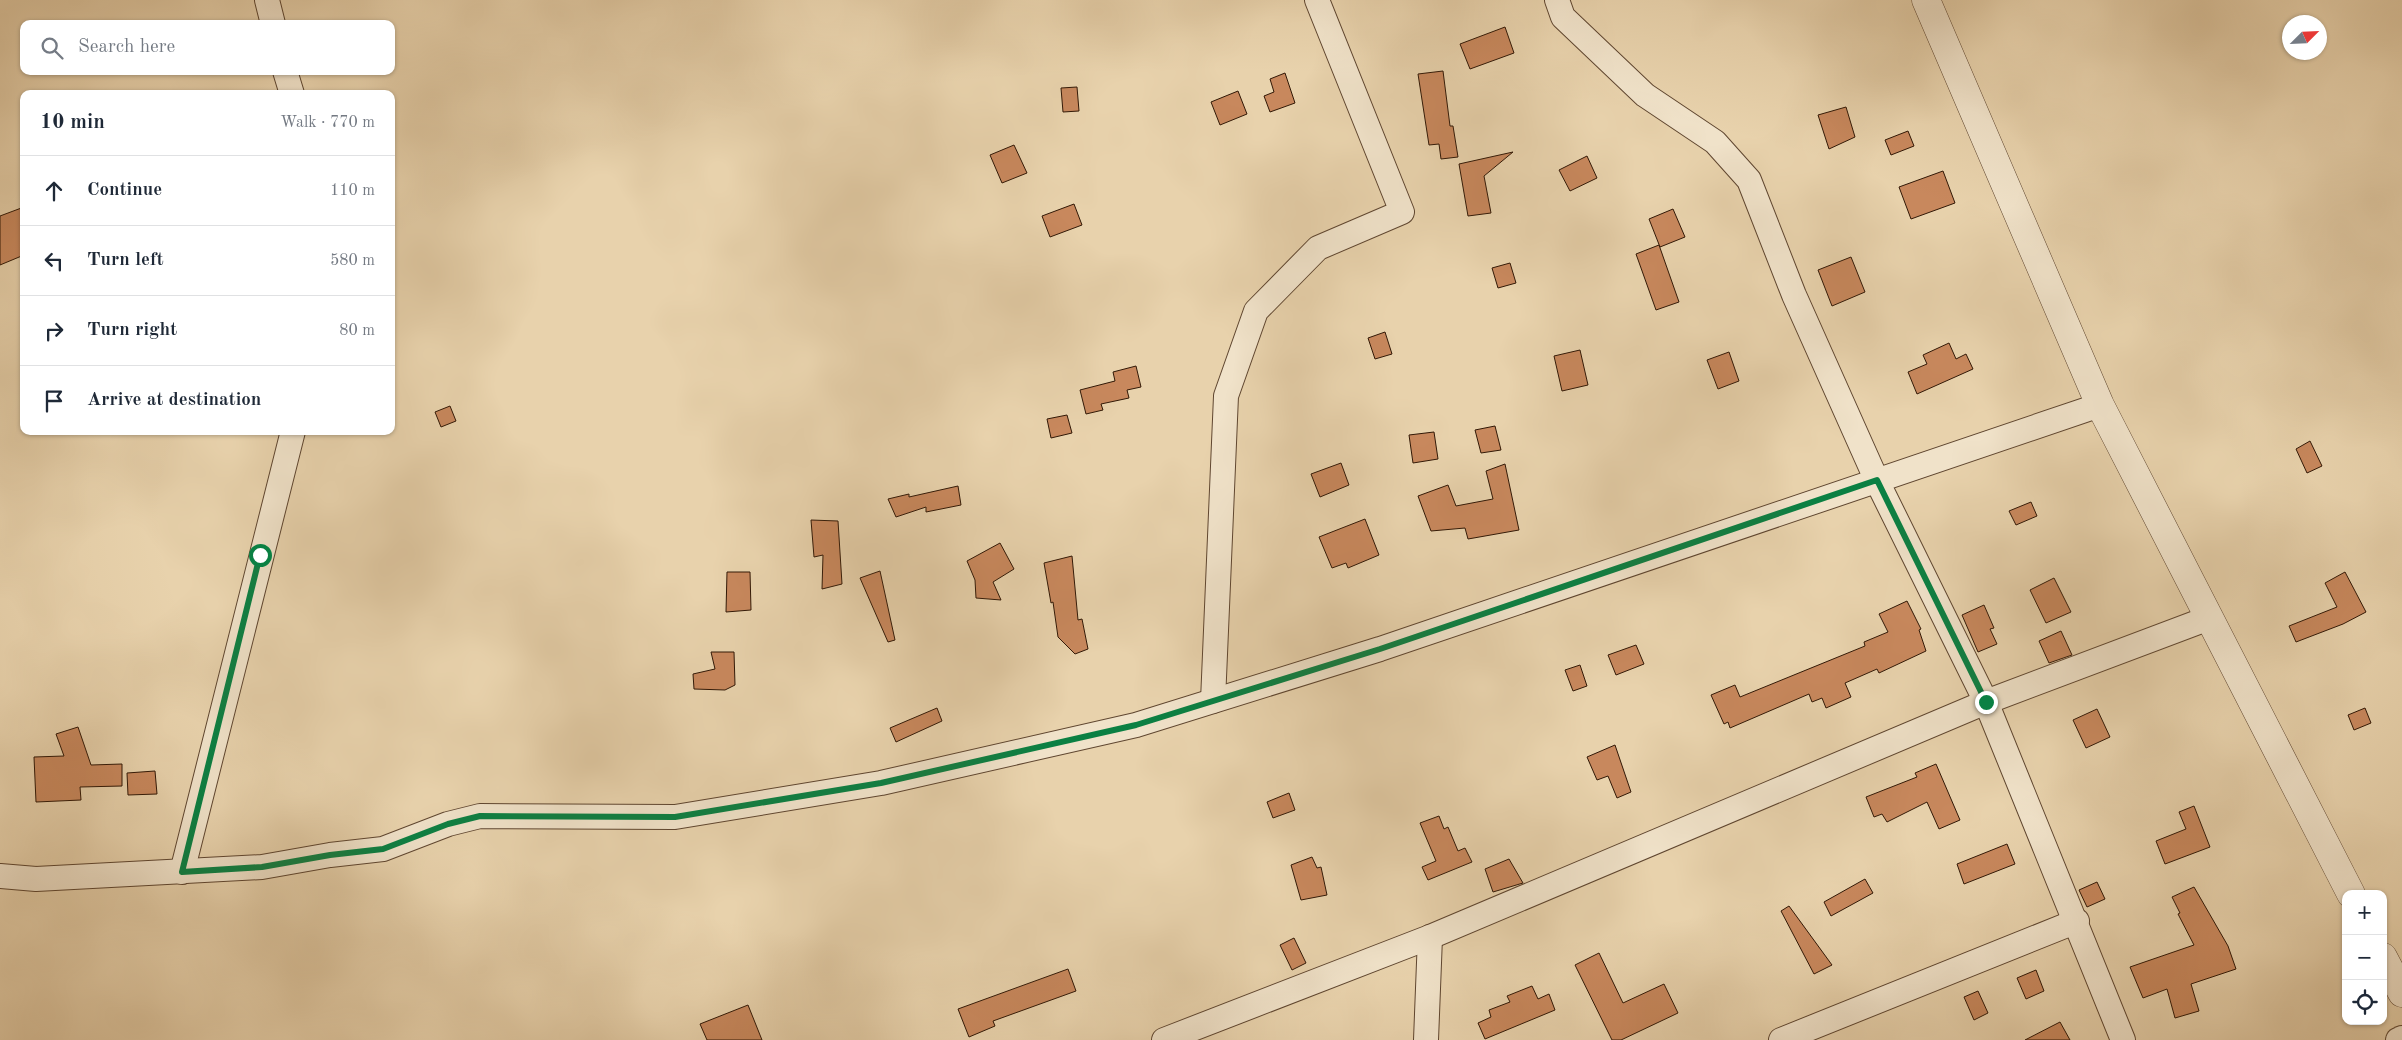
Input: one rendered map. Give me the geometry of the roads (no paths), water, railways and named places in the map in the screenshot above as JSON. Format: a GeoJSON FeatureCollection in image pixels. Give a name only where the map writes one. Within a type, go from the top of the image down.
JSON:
{"type":"FeatureCollection","features":[{"type":"Feature","properties":{"kind":"street"},"geometry":{"type":"LineString","coordinates":[[268,0],[272,20]]}},
{"type":"Feature","properties":{"kind":"street"},"geometry":{"type":"LineString","coordinates":[[1213,701],[1226,396],[1256,311],[1318,248],[1402,212],[1317,0]]}},
{"type":"Feature","properties":{"kind":"street"},"geometry":{"type":"LineString","coordinates":[[1558,0],[1563,16],[1645,95],[1715,142],[1748,180],[1794,295],[1877,480],[1986,702],[2123,1040]]}},
{"type":"Feature","properties":{"kind":"street"},"geometry":{"type":"LineString","coordinates":[[1926,0],[2100,405],[2349,890]]}},
{"type":"Feature","properties":{"kind":"street"},"geometry":{"type":"LineString","coordinates":[[286,75],[291,90]]}},
{"type":"Feature","properties":{"kind":"street"},"geometry":{"type":"LineString","coordinates":[[0,876],[36,879],[262,867],[330,855],[383,849],[448,824],[480,816],[675,817],[881,783],[1136,725],[1380,649],[2100,405]]}},
{"type":"Feature","properties":{"kind":"street"},"geometry":{"type":"LineString","coordinates":[[182,872],[292,435]]}},
{"type":"Feature","properties":{"kind":"street"},"geometry":{"type":"LineString","coordinates":[[1164,1040],[1430,937],[1986,702],[2209,618]]}},
{"type":"Feature","properties":{"kind":"street"},"geometry":{"type":"LineString","coordinates":[[1781,1040],[2076,922]]}},
{"type":"Feature","properties":{"kind":"street"},"geometry":{"type":"LineString","coordinates":[[1426,1040],[1430,937]]}},
{"type":"Feature","properties":{"kind":"street"},"geometry":{"type":"LineString","coordinates":[[2387,965],[2402,993]]}},
{"type":"Feature","properties":{"kind":"street"},"geometry":{"type":"LineString","coordinates":[[2398,1040],[2402,1038]]}}]}
